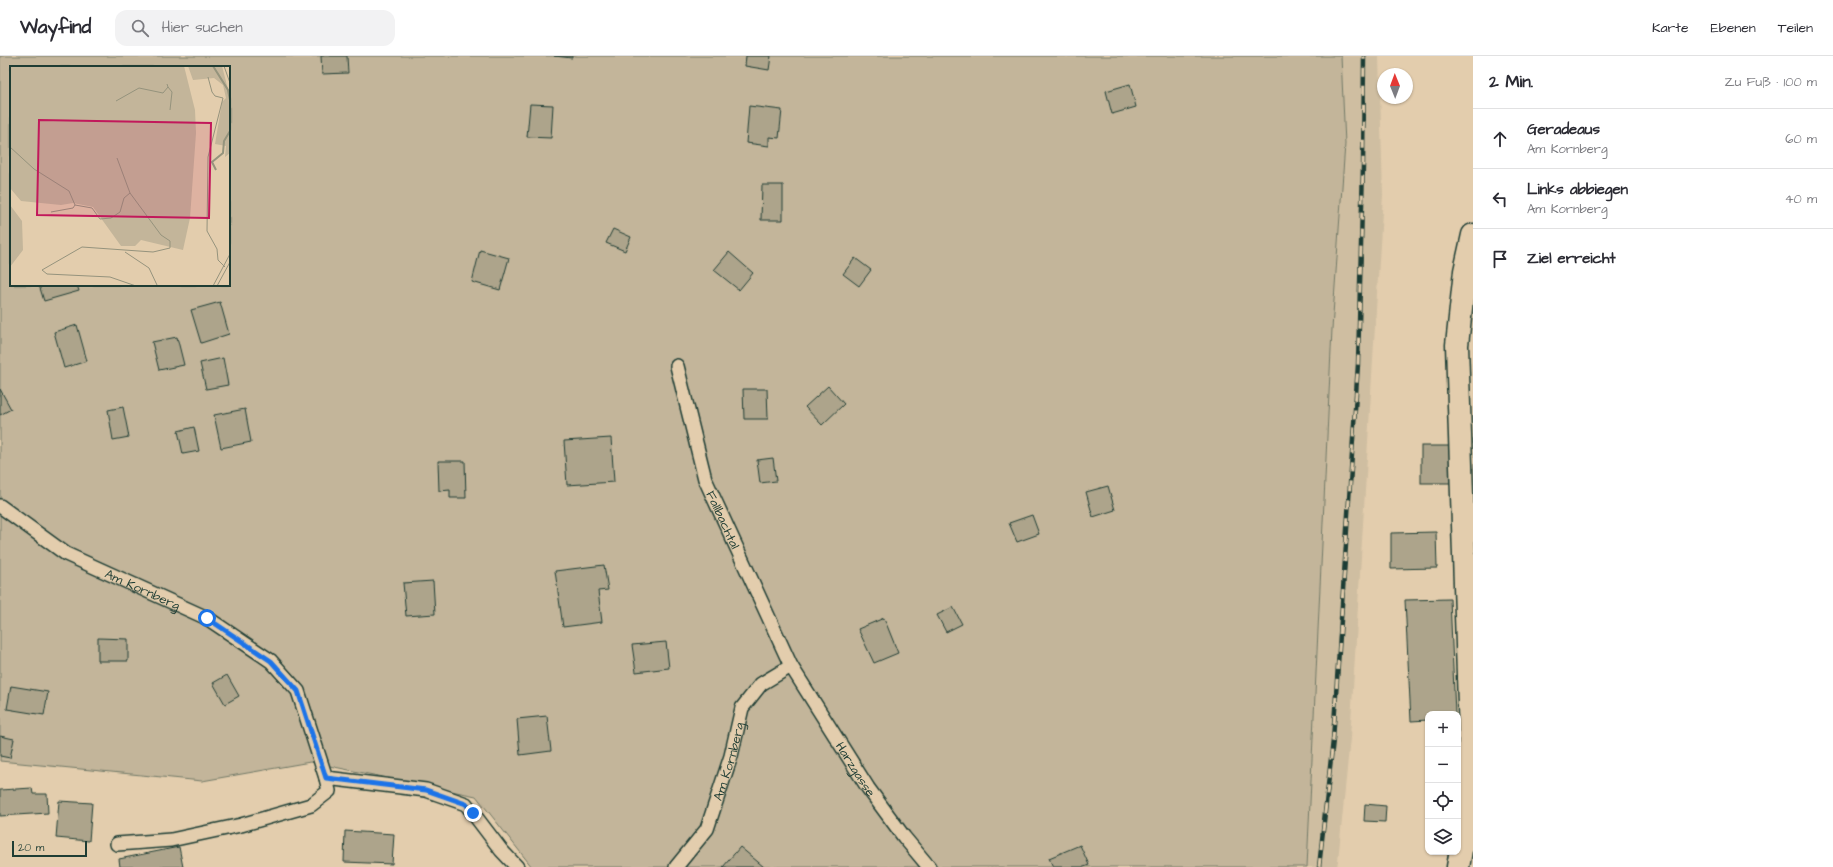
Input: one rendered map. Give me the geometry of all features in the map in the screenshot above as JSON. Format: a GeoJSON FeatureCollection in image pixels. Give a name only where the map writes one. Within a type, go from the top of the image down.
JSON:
{"type":"FeatureCollection","features":[{"type":"Feature","properties":{"kind":"street"},"geometry":{"type":"LineString","coordinates":[[1458,867],[1467,816],[1470,735],[1457,345],[1465,271],[1473,235]]}},
{"type":"Feature","properties":{"kind":"lane","name":"Fallbachtal"},"geometry":{"type":"LineString","coordinates":[[676,366],[705,479],[791,666]]}},
{"type":"Feature","properties":{"kind":"lane","name":"Am Kornberg"},"geometry":{"type":"LineString","coordinates":[[0,506],[66,554],[207,618],[271,661],[298,691],[326,778]]}},
{"type":"Feature","properties":{"kind":"lane","name":"Am Kornberg"},"geometry":{"type":"LineString","coordinates":[[676,867],[708,829],[731,756],[742,708],[761,684],[791,666]]}},
{"type":"Feature","properties":{"kind":"lane","name":"Harzgasse"},"geometry":{"type":"LineString","coordinates":[[791,666],[868,788],[904,837],[929,867]]}},
{"type":"Feature","properties":{"kind":"lane"},"geometry":{"type":"LineString","coordinates":[[117,844],[171,840],[241,825],[311,805],[328,791],[326,778],[426,790],[466,804],[501,850],[517,867]]}},
{"type":"Feature","properties":{"kind":"shaded area"},"geometry":{"type":"Polygon","coordinates":[[[0,56],[1341,56],[1345,144],[1332,329],[1307,867],[532,867],[476,796],[310,762],[202,781],[0,761],[0,56]]]}},
{"type":"Feature","properties":{"kind":"shaded area"},"geometry":{"type":"Polygon","coordinates":[[[1341,56],[1379,56],[1379,68],[1377,68],[1377,104],[1380,104],[1383,195],[1350,738],[1337,867],[1307,867],[1332,329],[1345,144],[1341,56]]]}},
{"type":"Feature","properties":{"kind":"building"},"geometry":{"type":"Polygon","coordinates":[[[321,56],[347,56],[348,73],[322,74],[321,56]]]}},
{"type":"Feature","properties":{"kind":"building"},"geometry":{"type":"Polygon","coordinates":[[[554,56],[572,56],[572,58],[554,56]]]}},
{"type":"Feature","properties":{"kind":"building"},"geometry":{"type":"Polygon","coordinates":[[[746,56],[771,56],[769,70],[745,66],[746,56]]]}},
{"type":"Feature","properties":{"kind":"building"},"geometry":{"type":"Polygon","coordinates":[[[1130,84],[1136,107],[1112,114],[1106,91],[1130,84]]]}},
{"type":"Feature","properties":{"kind":"building"},"geometry":{"type":"Polygon","coordinates":[[[530,104],[553,105],[551,138],[527,137],[530,104]]]}},
{"type":"Feature","properties":{"kind":"building"},"geometry":{"type":"Polygon","coordinates":[[[749,106],[782,110],[779,138],[769,137],[769,146],[746,143],[749,106]]]}},
{"type":"Feature","properties":{"kind":"building"},"geometry":{"type":"Polygon","coordinates":[[[762,185],[783,185],[783,220],[761,220],[762,185]]]}},
{"type":"Feature","properties":{"kind":"building"},"geometry":{"type":"Polygon","coordinates":[[[613,229],[631,237],[625,251],[606,243],[613,229]]]}},
{"type":"Feature","properties":{"kind":"building"},"geometry":{"type":"Polygon","coordinates":[[[480,250],[509,258],[500,290],[472,282],[480,250]]]}},
{"type":"Feature","properties":{"kind":"building"},"geometry":{"type":"Polygon","coordinates":[[[729,252],[753,273],[739,290],[714,270],[729,252]]]}},
{"type":"Feature","properties":{"kind":"building"},"geometry":{"type":"Polygon","coordinates":[[[855,258],[871,270],[859,286],[843,274],[855,258]]]}},
{"type":"Feature","properties":{"kind":"building"},"geometry":{"type":"Polygon","coordinates":[[[39,286],[77,286],[79,291],[44,301],[39,286]]]}},
{"type":"Feature","properties":{"kind":"building"},"geometry":{"type":"Polygon","coordinates":[[[220,302],[229,334],[201,343],[191,310],[220,302]]]}},
{"type":"Feature","properties":{"kind":"building"},"geometry":{"type":"Polygon","coordinates":[[[77,325],[87,361],[64,368],[54,332],[77,325]]]}},
{"type":"Feature","properties":{"kind":"building"},"geometry":{"type":"Polygon","coordinates":[[[177,337],[184,365],[159,370],[152,342],[177,337]]]}},
{"type":"Feature","properties":{"kind":"building"},"geometry":{"type":"Polygon","coordinates":[[[223,358],[228,385],[206,389],[200,363],[223,358]]]}},
{"type":"Feature","properties":{"kind":"building"},"geometry":{"type":"Polygon","coordinates":[[[828,386],[844,404],[822,425],[805,407],[828,386]]]}},
{"type":"Feature","properties":{"kind":"building"},"geometry":{"type":"Polygon","coordinates":[[[0,389],[11,409],[0,415],[0,389]]]}},
{"type":"Feature","properties":{"kind":"building"},"geometry":{"type":"Polygon","coordinates":[[[743,389],[767,389],[768,419],[744,419],[743,389]]]}},
{"type":"Feature","properties":{"kind":"building"},"geometry":{"type":"Polygon","coordinates":[[[123,407],[129,437],[113,440],[108,410],[123,407]]]}},
{"type":"Feature","properties":{"kind":"building"},"geometry":{"type":"Polygon","coordinates":[[[245,409],[251,442],[221,448],[214,415],[245,409]]]}},
{"type":"Feature","properties":{"kind":"building"},"geometry":{"type":"Polygon","coordinates":[[[194,427],[199,451],[183,454],[178,431],[194,427]]]}},
{"type":"Feature","properties":{"kind":"building"},"geometry":{"type":"Polygon","coordinates":[[[611,438],[614,482],[567,485],[564,441],[611,438]]]}},
{"type":"Feature","properties":{"kind":"building"},"geometry":{"type":"Polygon","coordinates":[[[1421,446],[1452,446],[1452,483],[1421,483],[1421,446]]]}},
{"type":"Feature","properties":{"kind":"building"},"geometry":{"type":"Polygon","coordinates":[[[773,458],[776,481],[760,483],[757,460],[773,458]]]}},
{"type":"Feature","properties":{"kind":"building"},"geometry":{"type":"Polygon","coordinates":[[[438,461],[465,461],[466,498],[450,498],[450,490],[439,491],[438,461]]]}},
{"type":"Feature","properties":{"kind":"building"},"geometry":{"type":"Polygon","coordinates":[[[1108,486],[1115,510],[1093,517],[1086,492],[1108,486]]]}},
{"type":"Feature","properties":{"kind":"building"},"geometry":{"type":"Polygon","coordinates":[[[1032,515],[1039,534],[1017,542],[1009,523],[1032,515]]]}},
{"type":"Feature","properties":{"kind":"building"},"geometry":{"type":"Polygon","coordinates":[[[1436,532],[1437,568],[1391,569],[1391,533],[1436,532]]]}},
{"type":"Feature","properties":{"kind":"building"},"geometry":{"type":"Polygon","coordinates":[[[604,565],[608,590],[598,591],[602,622],[563,627],[555,571],[604,565]]]}},
{"type":"Feature","properties":{"kind":"building"},"geometry":{"type":"Polygon","coordinates":[[[433,581],[435,614],[406,616],[403,583],[433,581]]]}},
{"type":"Feature","properties":{"kind":"building"},"geometry":{"type":"Polygon","coordinates":[[[1450,599],[1455,711],[1425,711],[1425,720],[1411,721],[1405,600],[1450,599]]]}},
{"type":"Feature","properties":{"kind":"building"},"geometry":{"type":"Polygon","coordinates":[[[953,607],[962,624],[946,632],[937,615],[953,607]]]}},
{"type":"Feature","properties":{"kind":"building"},"geometry":{"type":"Polygon","coordinates":[[[884,618],[898,653],[874,663],[858,629],[884,618]]]}},
{"type":"Feature","properties":{"kind":"building"},"geometry":{"type":"Polygon","coordinates":[[[98,638],[128,639],[128,661],[98,661],[98,638]]]}},
{"type":"Feature","properties":{"kind":"building"},"geometry":{"type":"Polygon","coordinates":[[[666,642],[669,668],[636,672],[632,645],[666,642]]]}},
{"type":"Feature","properties":{"kind":"building"},"geometry":{"type":"Polygon","coordinates":[[[227,675],[239,696],[225,704],[213,683],[227,675]]]}},
{"type":"Feature","properties":{"kind":"building"},"geometry":{"type":"Polygon","coordinates":[[[11,686],[48,692],[44,715],[7,709],[11,686]]]}},
{"type":"Feature","properties":{"kind":"building"},"geometry":{"type":"Polygon","coordinates":[[[547,716],[551,751],[520,755],[517,719],[547,716]]]}},
{"type":"Feature","properties":{"kind":"building"},"geometry":{"type":"Polygon","coordinates":[[[0,736],[14,739],[10,758],[0,756],[0,736]]]}},
{"type":"Feature","properties":{"kind":"building"},"geometry":{"type":"Polygon","coordinates":[[[32,788],[33,794],[47,794],[48,813],[0,816],[0,790],[32,788]]]}},
{"type":"Feature","properties":{"kind":"building"},"geometry":{"type":"Polygon","coordinates":[[[59,801],[92,803],[89,841],[56,838],[59,801]]]}},
{"type":"Feature","properties":{"kind":"building"},"geometry":{"type":"Polygon","coordinates":[[[1365,804],[1386,806],[1385,822],[1364,821],[1365,804]]]}},
{"type":"Feature","properties":{"kind":"building"},"geometry":{"type":"Polygon","coordinates":[[[345,831],[394,834],[392,864],[344,862],[345,831]]]}},
{"type":"Feature","properties":{"kind":"building"},"geometry":{"type":"Polygon","coordinates":[[[1080,845],[1089,865],[1084,867],[1053,867],[1049,858],[1080,845]]]}},
{"type":"Feature","properties":{"kind":"building"},"geometry":{"type":"Polygon","coordinates":[[[179,847],[183,867],[120,867],[119,859],[179,847]]]}},
{"type":"Feature","properties":{"kind":"building"},"geometry":{"type":"Polygon","coordinates":[[[740,847],[764,867],[723,867],[740,847]]]}},
{"type":"Feature","properties":{"kind":"railway"},"geometry":{"type":"LineString","coordinates":[[1319,867],[1333,740],[1358,364],[1364,56]]}},
{"type":"Feature","properties":{"kind":"route"},"geometry":{"type":"LineString","coordinates":[[207,618],[271,661],[298,691],[326,778],[426,790],[466,804],[473,813]]}}]}
